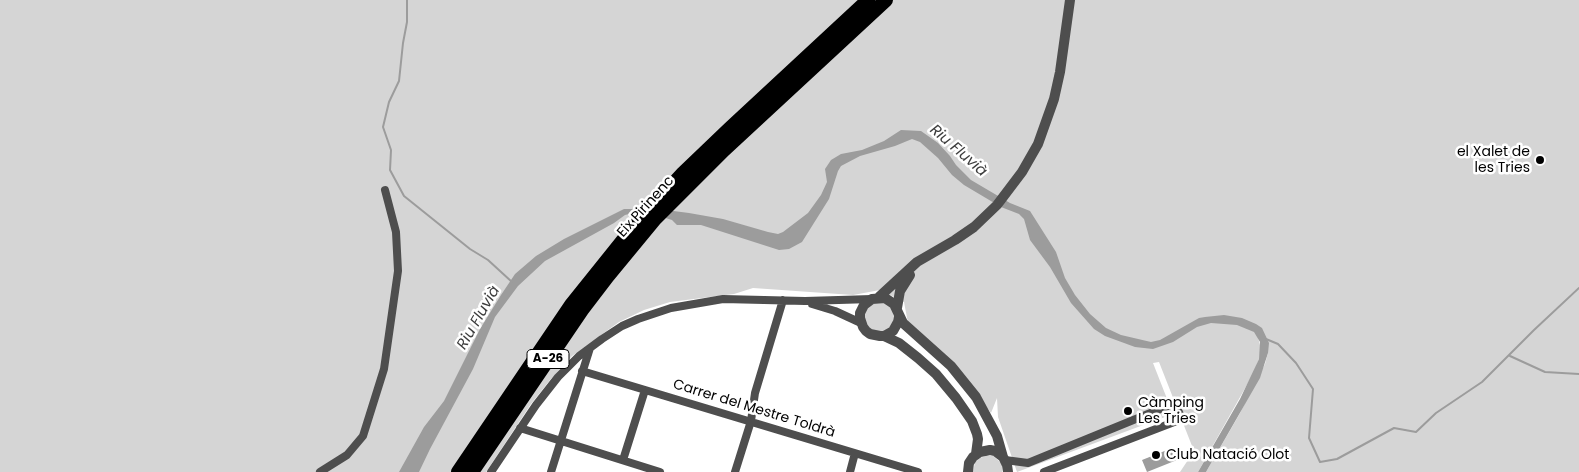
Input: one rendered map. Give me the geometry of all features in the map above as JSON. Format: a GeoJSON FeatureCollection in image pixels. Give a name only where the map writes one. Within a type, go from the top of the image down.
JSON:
{"type":"FeatureCollection","features":[{"type":"Feature","properties":{"kind":"highway","name":"Eix Pirinenc"},"geometry":{"type":"LineString","coordinates":[[458,472],[571,305],[614,250],[683,173],[868,0]]}},
{"type":"Feature","properties":{"kind":"highway","name":"Eix Pirinenc"},"geometry":{"type":"LineString","coordinates":[[472,472],[571,326],[655,219],[724,150],[886,0]]}},
{"type":"Feature","properties":{"kind":"street"},"geometry":{"type":"LineString","coordinates":[[938,251],[906,281],[899,294],[896,327],[884,336],[870,334],[861,323],[860,313],[864,304],[876,298],[913,265],[962,236],[1007,193],[1022,172],[1038,144],[1048,119],[1058,81],[1070,0]]}},
{"type":"Feature","properties":{"kind":"street"},"geometry":{"type":"LineString","coordinates":[[320,472],[347,455],[363,436],[384,370],[398,271],[396,232],[385,190]]}},
{"type":"Feature","properties":{"kind":"street"},"geometry":{"type":"LineString","coordinates":[[491,472],[520,428],[558,377],[579,356],[622,326],[671,308],[723,299],[805,301],[876,298],[890,300],[908,329],[951,366],[976,398],[997,436],[1008,472]]}},
{"type":"Feature","properties":{"kind":"street"},"geometry":{"type":"LineString","coordinates":[[736,472],[751,421],[755,393],[783,300]]}},
{"type":"Feature","properties":{"kind":"street"},"geometry":{"type":"LineString","coordinates":[[805,301],[835,311],[861,323]]}},
{"type":"Feature","properties":{"kind":"street"},"geometry":{"type":"LineString","coordinates":[[884,336],[899,343],[918,358],[936,374],[956,398],[975,428],[978,439],[976,454]]}},
{"type":"Feature","properties":{"kind":"street"},"geometry":{"type":"LineString","coordinates":[[551,472],[590,348]]}},
{"type":"Feature","properties":{"kind":"street","name":"Carrer del Mestre Toldrà"},"geometry":{"type":"LineString","coordinates":[[582,371],[918,472]]}},
{"type":"Feature","properties":{"kind":"street"},"geometry":{"type":"LineString","coordinates":[[623,460],[645,390]]}},
{"type":"Feature","properties":{"kind":"street"},"geometry":{"type":"LineString","coordinates":[[967,470],[971,460],[980,452],[990,450],[1000,454],[1004,459],[1028,463],[1175,403],[1182,420],[1044,472]]}},
{"type":"Feature","properties":{"kind":"street"},"geometry":{"type":"LineString","coordinates":[[520,428],[623,460],[641,469],[660,472]]}},
{"type":"Feature","properties":{"kind":"street"},"geometry":{"type":"LineString","coordinates":[[850,472],[856,453]]}},
{"type":"Feature","properties":{"kind":"shaded area"},"geometry":{"type":"Polygon","coordinates":[[[0,0],[1579,0],[1579,472],[1206,472],[1239,415],[1265,364],[1268,353],[1258,337],[1261,349],[1253,374],[1198,472],[1180,472],[1194,451],[1159,362],[1153,363],[1173,414],[1017,472],[998,417],[997,398],[991,413],[955,364],[908,323],[904,302],[880,290],[853,295],[753,288],[734,294],[670,302],[644,310],[619,322],[572,356],[550,380],[531,404],[486,472],[0,472],[0,0]]]}},
{"type":"Feature","properties":{"kind":"shaded area"},"geometry":{"type":"Polygon","coordinates":[[[901,130],[921,131],[938,143],[971,180],[1010,203],[1030,211],[1056,252],[1065,278],[1075,295],[1090,314],[1106,328],[1121,335],[1151,342],[1160,340],[1199,318],[1205,317],[1224,315],[1242,318],[1262,328],[1269,343],[1268,353],[1260,378],[1206,472],[1198,472],[1240,399],[1259,359],[1260,342],[1254,332],[1237,325],[1211,323],[1197,327],[1173,342],[1153,349],[1135,347],[1105,336],[1094,329],[1071,303],[1050,267],[1030,240],[1024,219],[1019,214],[1001,207],[964,185],[920,142],[912,139],[860,156],[841,166],[829,199],[802,242],[789,249],[779,250],[701,225],[677,225],[672,220],[656,215],[633,213],[625,215],[545,261],[518,286],[495,317],[473,369],[419,472],[399,472],[424,427],[444,401],[480,329],[501,295],[515,274],[536,256],[564,239],[624,209],[658,209],[689,213],[723,219],[778,234],[808,213],[821,195],[827,182],[825,169],[831,160],[841,154],[862,150],[884,141],[901,130]]]}},
{"type":"Feature","properties":{"kind":"shaded area"},"geometry":{"type":"Polygon","coordinates":[[[879,302],[885,303],[893,311],[893,323],[885,331],[879,332],[873,331],[865,323],[864,317],[865,311],[873,303],[879,302]]]}},
{"type":"Feature","properties":{"kind":"shaded area"},"geometry":{"type":"Polygon","coordinates":[[[1172,448],[1177,460],[1147,472],[1142,460],[1172,448]]]}},
{"type":"Feature","properties":{"kind":"shaded area"},"geometry":{"type":"Polygon","coordinates":[[[986,456],[993,456],[998,460],[1002,465],[1002,472],[973,472],[975,462],[986,456]]]}},
{"type":"Feature","properties":{"kind":"waterway"},"geometry":{"type":"LineString","coordinates":[[407,0],[407,22],[399,81],[389,102],[383,127],[391,150],[390,170],[404,196],[470,249],[488,260],[512,282]]}},
{"type":"Feature","properties":{"kind":"waterway"},"geometry":{"type":"LineString","coordinates":[[1266,339],[1278,344],[1296,363],[1313,389],[1309,438],[1320,462],[1337,459],[1394,428],[1416,432],[1436,413],[1482,382],[1579,288]]}},
{"type":"Feature","properties":{"kind":"waterway"},"geometry":{"type":"LineString","coordinates":[[1510,356],[1545,372],[1579,374]]}},
{"type":"Feature","properties":{"kind":"place","name":"el Xalet de les Tries"},"geometry":{"type":"Point","coordinates":[1540,160]}},
{"type":"Feature","properties":{"kind":"place","name":"Càmping Les Tries"},"geometry":{"type":"Point","coordinates":[1128,411]}},
{"type":"Feature","properties":{"kind":"place","name":"Club Natació Olot"},"geometry":{"type":"Point","coordinates":[1156,455]}},
{"type":"Feature","properties":{"kind":"water label","name":"Riu Fluvià"},"geometry":{"type":"Point","coordinates":[958,151]}},
{"type":"Feature","properties":{"kind":"water label","name":"Riu Fluvià"},"geometry":{"type":"Point","coordinates":[479,318]}}]}
